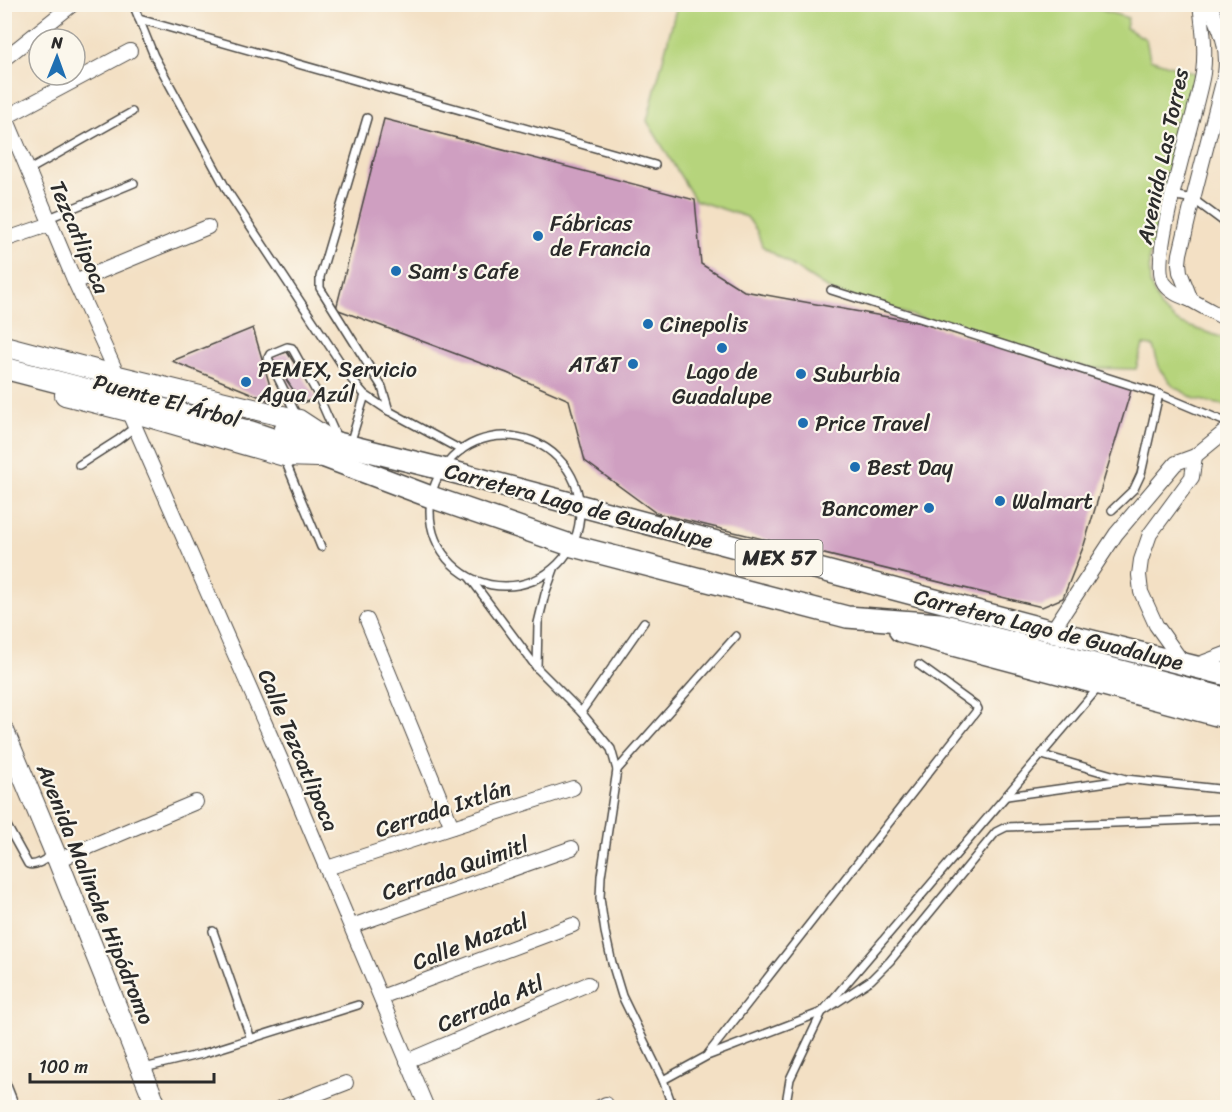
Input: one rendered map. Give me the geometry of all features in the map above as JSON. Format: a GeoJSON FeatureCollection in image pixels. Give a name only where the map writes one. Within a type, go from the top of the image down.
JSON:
{"type":"FeatureCollection","features":[{"type":"Feature","properties":{"kind":"main road","name":"Puente El Árbol"},"geometry":{"type":"LineString","coordinates":[[4,358],[210,417]]}},
{"type":"Feature","properties":{"kind":"main road","name":"Puente El Árbol"},"geometry":{"type":"LineString","coordinates":[[4,368],[210,417],[308,437],[336,447]]}},
{"type":"Feature","properties":{"kind":"main road","name":"Carretera Lago de Guadalupe"},"geometry":{"type":"LineString","coordinates":[[336,447],[442,469],[1052,631],[1227,675]]}},
{"type":"Feature","properties":{"kind":"main road","name":"Carretera Lago de Guadalupe"},"geometry":{"type":"LineString","coordinates":[[336,447],[431,497],[573,546],[847,617],[940,624],[1227,699]]}},
{"type":"Feature","properties":{"kind":"main road"},"geometry":{"type":"LineString","coordinates":[[847,617],[1227,718]]}},
{"type":"Feature","properties":{"kind":"street"},"geometry":{"type":"LineString","coordinates":[[4,59],[74,4]]}},
{"type":"Feature","properties":{"kind":"street","name":"Avenida Las Torres"},"geometry":{"type":"LineString","coordinates":[[1200,4],[1204,40],[1203,75],[1172,195],[1160,260],[1160,272],[1163,282],[1174,293],[1227,320]]}},
{"type":"Feature","properties":{"kind":"street","name":"Avenida Las Torres"},"geometry":{"type":"LineString","coordinates":[[1191,300],[1179,263],[1227,62],[1226,46],[1210,4]]}},
{"type":"Feature","properties":{"kind":"street"},"geometry":{"type":"LineString","coordinates":[[5,115],[130,51]]}},
{"type":"Feature","properties":{"kind":"street","name":"Tezcatlipoca"},"geometry":{"type":"LineString","coordinates":[[5,115],[10,141],[29,170],[75,282],[118,376]]}},
{"type":"Feature","properties":{"kind":"street"},"geometry":{"type":"LineString","coordinates":[[4,240],[50,221]]}},
{"type":"Feature","properties":{"kind":"street"},"geometry":{"type":"LineString","coordinates":[[75,282],[208,227]]}},
{"type":"Feature","properties":{"kind":"street","name":"Carretera Lago de Guadalupe"},"geometry":{"type":"LineString","coordinates":[[4,346],[299,420],[336,447]]}},
{"type":"Feature","properties":{"kind":"street","name":"Carretera Lago de Guadalupe"},"geometry":{"type":"LineString","coordinates":[[4,379],[131,419],[284,456],[336,447]]}},
{"type":"Feature","properties":{"kind":"street","name":"Calle Tezcatlipoca"},"geometry":{"type":"LineString","coordinates":[[131,419],[281,760],[427,1107]]}},
{"type":"Feature","properties":{"kind":"street"},"geometry":{"type":"LineString","coordinates":[[1052,631],[1116,534],[1176,463],[1195,456],[1227,429]]}},
{"type":"Feature","properties":{"kind":"street"},"geometry":{"type":"LineString","coordinates":[[1195,456],[1192,477],[1150,534],[1141,560],[1139,574],[1141,592],[1156,625],[1189,665],[1227,653]]}},
{"type":"Feature","properties":{"kind":"street"},"geometry":{"type":"LineString","coordinates":[[367,620],[452,827]]}},
{"type":"Feature","properties":{"kind":"street","name":"Avenida Malinche Hipódromo"},"geometry":{"type":"LineString","coordinates":[[4,732],[157,1107]]}},
{"type":"Feature","properties":{"kind":"street","name":"Cerrada Ixtlán"},"geometry":{"type":"LineString","coordinates":[[327,868],[573,788]]}},
{"type":"Feature","properties":{"kind":"street"},"geometry":{"type":"LineString","coordinates":[[56,856],[196,802]]}},
{"type":"Feature","properties":{"kind":"street","name":"Cerrada Quimitl"},"geometry":{"type":"LineString","coordinates":[[352,926],[572,848]]}},
{"type":"Feature","properties":{"kind":"street","name":"Calle Mazatl"},"geometry":{"type":"LineString","coordinates":[[381,997],[573,925]]}},
{"type":"Feature","properties":{"kind":"street","name":"Cerrada Atl"},"geometry":{"type":"LineString","coordinates":[[407,1061],[588,984]]}},
{"type":"Feature","properties":{"kind":"street"},"geometry":{"type":"LineString","coordinates":[[281,1107],[346,1083]]}},
{"type":"Feature","properties":{"kind":"lane"},"geometry":{"type":"LineString","coordinates":[[133,4],[154,56],[228,192],[352,380],[365,395],[388,411],[461,450]]}},
{"type":"Feature","properties":{"kind":"lane"},"geometry":{"type":"LineString","coordinates":[[139,19],[655,165]]}},
{"type":"Feature","properties":{"kind":"lane"},"geometry":{"type":"LineString","coordinates":[[29,170],[132,112]]}},
{"type":"Feature","properties":{"kind":"lane"},"geometry":{"type":"LineString","coordinates":[[367,118],[320,278],[320,288],[382,387],[388,411]]}},
{"type":"Feature","properties":{"kind":"lane"},"geometry":{"type":"LineString","coordinates":[[50,221],[134,183]]}},
{"type":"Feature","properties":{"kind":"lane"},"geometry":{"type":"LineString","coordinates":[[1172,195],[1193,199],[1227,225]]}},
{"type":"Feature","properties":{"kind":"lane"},"geometry":{"type":"LineString","coordinates":[[831,290],[1159,394],[1227,423]]}},
{"type":"Feature","properties":{"kind":"lane"},"geometry":{"type":"LineString","coordinates":[[299,420],[268,358],[270,354],[287,347],[292,348],[318,395],[336,447]]}},
{"type":"Feature","properties":{"kind":"lane"},"geometry":{"type":"LineString","coordinates":[[1112,510],[1134,489],[1141,474],[1159,394]]}},
{"type":"Feature","properties":{"kind":"lane"},"geometry":{"type":"LineString","coordinates":[[336,447],[365,395]]}},
{"type":"Feature","properties":{"kind":"lane"},"geometry":{"type":"LineString","coordinates":[[79,465],[118,440],[131,419]]}},
{"type":"Feature","properties":{"kind":"lane"},"geometry":{"type":"LineString","coordinates":[[537,668],[538,623],[545,594],[554,569],[573,546],[579,527],[581,507],[575,481],[560,458],[538,443],[512,436],[485,438],[461,450],[442,469],[433,486],[431,497],[433,534],[447,560],[470,578],[537,668],[581,712],[611,749],[617,770],[601,876],[600,898],[605,932],[622,996],[674,1107]]}},
{"type":"Feature","properties":{"kind":"lane"},"geometry":{"type":"LineString","coordinates":[[284,456],[321,547]]}},
{"type":"Feature","properties":{"kind":"lane"},"geometry":{"type":"LineString","coordinates":[[470,578],[499,586],[528,583],[554,569]]}},
{"type":"Feature","properties":{"kind":"lane"},"geometry":{"type":"LineString","coordinates":[[581,712],[644,622]]}},
{"type":"Feature","properties":{"kind":"lane"},"geometry":{"type":"LineString","coordinates":[[617,770],[736,636]]}},
{"type":"Feature","properties":{"kind":"lane"},"geometry":{"type":"LineString","coordinates":[[707,1056],[978,710],[919,665]]}},
{"type":"Feature","properties":{"kind":"lane"},"geometry":{"type":"LineString","coordinates":[[788,1107],[790,1079],[822,1012],[1101,685]]}},
{"type":"Feature","properties":{"kind":"lane"},"geometry":{"type":"LineString","coordinates":[[1042,755],[1125,779],[1227,790]]}},
{"type":"Feature","properties":{"kind":"lane"},"geometry":{"type":"LineString","coordinates":[[1007,796],[1125,779]]}},
{"type":"Feature","properties":{"kind":"lane"},"geometry":{"type":"LineString","coordinates":[[663,1080],[707,1056],[822,1012],[871,980],[890,961],[996,832],[1006,827],[1219,819],[1227,821]]}},
{"type":"Feature","properties":{"kind":"lane"},"geometry":{"type":"LineString","coordinates":[[7,826],[28,864],[36,864],[56,856]]}},
{"type":"Feature","properties":{"kind":"lane"},"geometry":{"type":"LineString","coordinates":[[213,931],[251,1038]]}},
{"type":"Feature","properties":{"kind":"lane"},"geometry":{"type":"LineString","coordinates":[[141,1069],[202,1054],[358,1005]]}},
{"type":"Feature","properties":{"kind":"lane"},"geometry":{"type":"LineString","coordinates":[[4,1078],[16,1107]]}},
{"type":"Feature","properties":{"kind":"green space"},"geometry":{"type":"Polygon","coordinates":[[[1081,4],[1128,18],[1126,28],[1146,39],[1150,59],[1200,75],[1194,108],[1149,257],[1150,284],[1161,308],[1179,323],[1227,339],[1227,406],[1195,399],[1173,386],[1160,370],[1153,346],[1143,345],[1136,369],[1086,368],[831,291],[762,246],[757,231],[747,217],[695,200],[647,121],[677,5],[1081,4]]]}},
{"type":"Feature","properties":{"kind":"building","name":"Lago de Guadalupe"},"geometry":{"type":"Polygon","coordinates":[[[384,119],[695,200],[701,264],[744,291],[921,323],[1132,387],[1084,545],[1063,598],[1042,607],[656,513],[585,461],[569,400],[507,373],[336,309],[384,119]]]}},
{"type":"Feature","properties":{"kind":"building","name":"PEMEX, Servicio Agua Azúl"},"geometry":{"type":"Polygon","coordinates":[[[253,328],[275,403],[172,361],[253,328]]]}},
{"type":"Feature","properties":{"kind":"building"},"geometry":{"type":"Polygon","coordinates":[[[287,352],[317,398],[302,403],[271,357],[287,352]]]}},
{"type":"Feature","properties":{"kind":"place","name":"Fábricas de Francia"},"geometry":{"type":"Point","coordinates":[538,236]}},
{"type":"Feature","properties":{"kind":"place","name":"Sam's Cafe"},"geometry":{"type":"Point","coordinates":[396,271]}},
{"type":"Feature","properties":{"kind":"place","name":"Cinepolis"},"geometry":{"type":"Point","coordinates":[648,324]}},
{"type":"Feature","properties":{"kind":"place","name":"Lago de Guadalupe"},"geometry":{"type":"Point","coordinates":[722,348]}},
{"type":"Feature","properties":{"kind":"place","name":"AT&T"},"geometry":{"type":"Point","coordinates":[633,364]}},
{"type":"Feature","properties":{"kind":"place","name":"Suburbia"},"geometry":{"type":"Point","coordinates":[801,374]}},
{"type":"Feature","properties":{"kind":"place","name":"PEMEX, Servicio Agua Azúl"},"geometry":{"type":"Point","coordinates":[246,382]}},
{"type":"Feature","properties":{"kind":"place","name":"Price Travel"},"geometry":{"type":"Point","coordinates":[803,423]}},
{"type":"Feature","properties":{"kind":"place","name":"Best Day"},"geometry":{"type":"Point","coordinates":[855,467]}},
{"type":"Feature","properties":{"kind":"place","name":"Walmart"},"geometry":{"type":"Point","coordinates":[1000,501]}},
{"type":"Feature","properties":{"kind":"place","name":"Bancomer"},"geometry":{"type":"Point","coordinates":[929,508]}}]}
